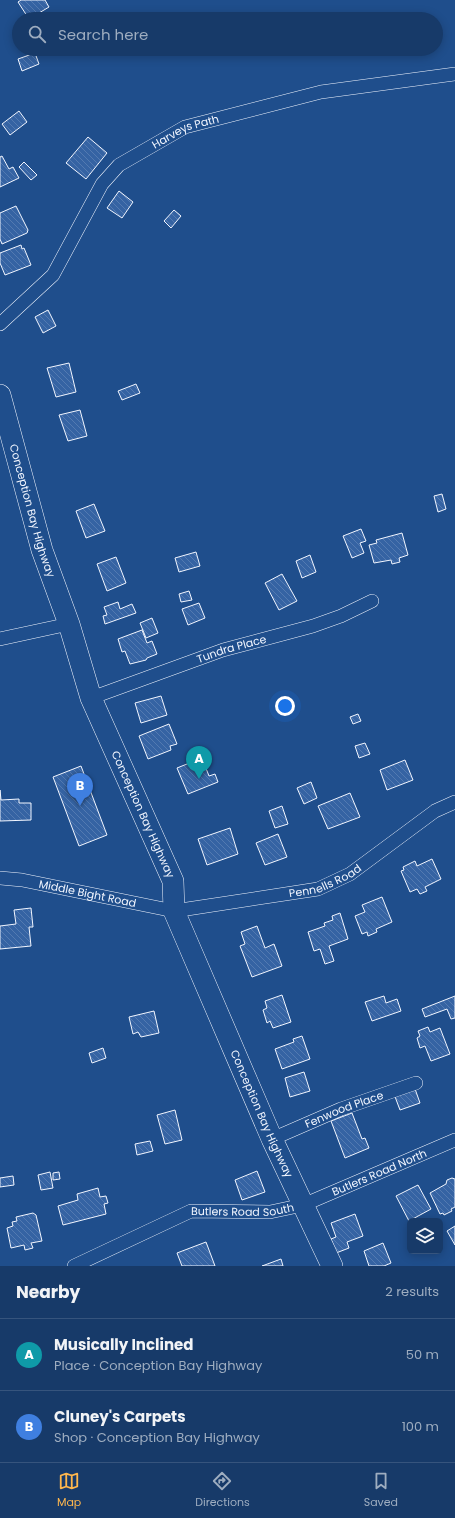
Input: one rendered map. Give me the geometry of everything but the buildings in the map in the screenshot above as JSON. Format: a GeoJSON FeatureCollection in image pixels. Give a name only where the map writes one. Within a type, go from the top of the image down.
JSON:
{"type":"FeatureCollection","features":[{"type":"Feature","properties":{"kind":"main road","name":"Conception Bay Highway"},"geometry":{"type":"LineString","coordinates":[[0,395],[42,550],[68,624],[91,698],[173,881],[174,911],[272,1139],[332,1266]]}},
{"type":"Feature","properties":{"kind":"street","name":"Harveys Path"},"geometry":{"type":"LineString","coordinates":[[0,324],[53,275],[102,184],[119,165],[185,127],[321,92],[455,74]]}},
{"type":"Feature","properties":{"kind":"street","name":"Tundra Place"},"geometry":{"type":"LineString","coordinates":[[91,698],[223,650],[313,626],[341,616],[372,600]]}},
{"type":"Feature","properties":{"kind":"street"},"geometry":{"type":"LineString","coordinates":[[0,639],[68,624]]}},
{"type":"Feature","properties":{"kind":"street","name":"Pennells Road"},"geometry":{"type":"LineString","coordinates":[[174,911],[318,890],[350,874],[435,811],[455,802]]}},
{"type":"Feature","properties":{"kind":"street","name":"Middle Bight Road"},"geometry":{"type":"LineString","coordinates":[[0,878],[22,880],[174,911]]}},
{"type":"Feature","properties":{"kind":"street","name":"Fenwood Place"},"geometry":{"type":"LineString","coordinates":[[272,1139],[341,1109],[416,1082]]}},
{"type":"Feature","properties":{"kind":"street","name":"Butlers Road North"},"geometry":{"type":"LineString","coordinates":[[303,1205],[455,1140]]}},
{"type":"Feature","properties":{"kind":"street","name":"Butlers Road South"},"geometry":{"type":"LineString","coordinates":[[74,1266],[191,1211],[270,1212],[303,1205]]}},
{"type":"Feature","properties":{"kind":"place","name":"Musically Inclined"},"geometry":{"type":"Point","coordinates":[199,779]}},
{"type":"Feature","properties":{"kind":"place","name":"Cluney's Carpets"},"geometry":{"type":"Point","coordinates":[80,806]}}]}
